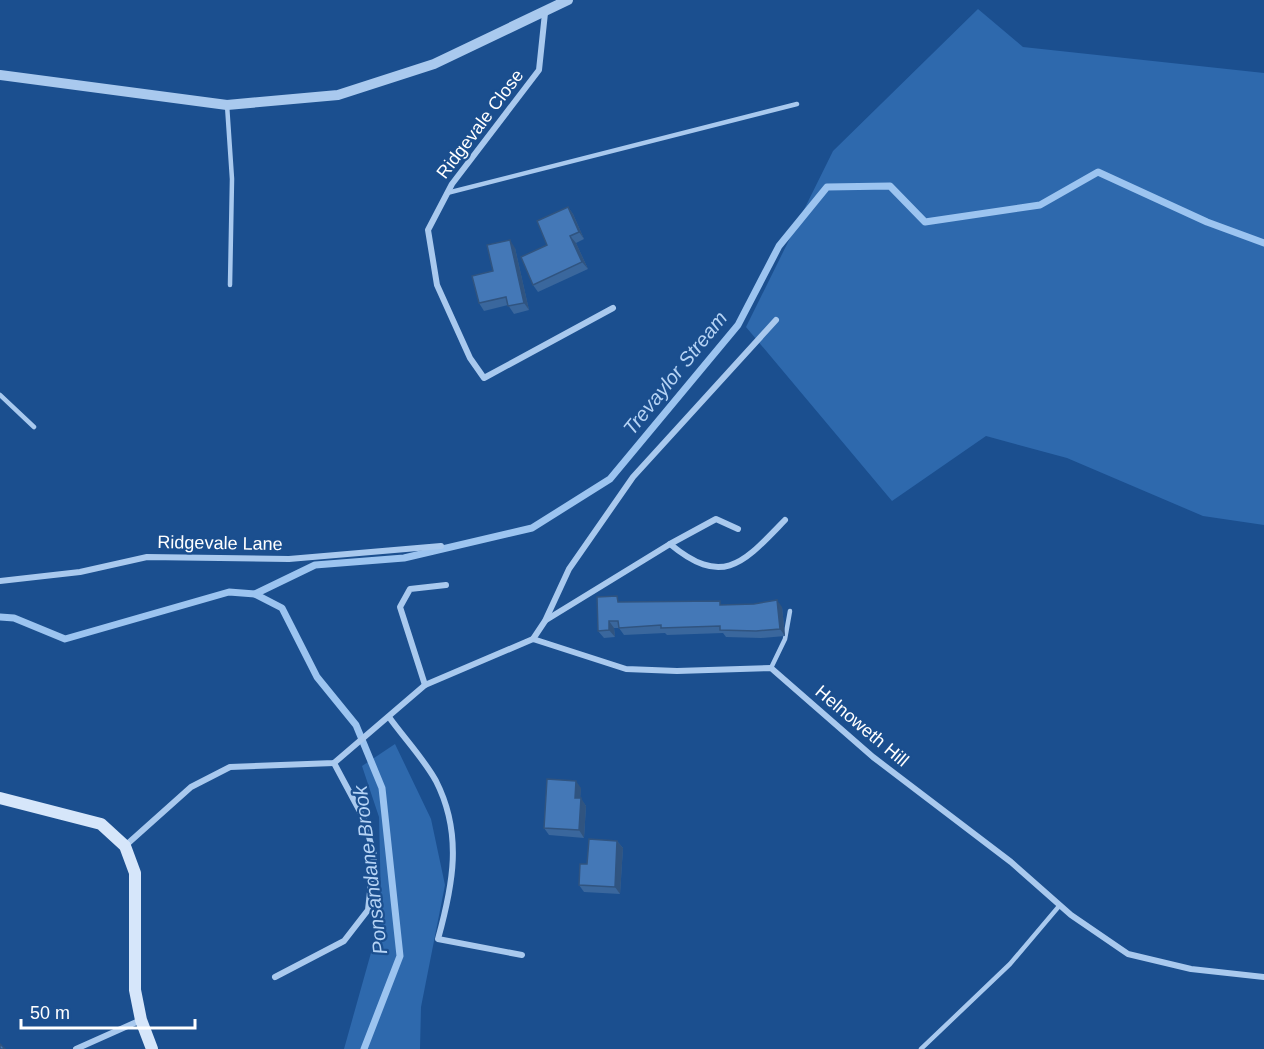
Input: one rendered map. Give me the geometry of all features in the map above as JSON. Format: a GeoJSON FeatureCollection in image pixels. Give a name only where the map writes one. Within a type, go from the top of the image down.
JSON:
{"type":"FeatureCollection","features":[{"type":"Feature","properties":{"kind":"main road"},"geometry":{"type":"LineString","coordinates":[[0,798],[101,824],[125,846],[135,873],[135,990],[141,1020],[152,1049]]}},
{"type":"Feature","properties":{"kind":"street"},"geometry":{"type":"LineString","coordinates":[[0,75],[227,105],[338,95],[434,64],[545,13],[568,0]]}},
{"type":"Feature","properties":{"kind":"street","name":"Ridgevale Close"},"geometry":{"type":"LineString","coordinates":[[545,13],[539,70],[447,193],[428,230],[437,285],[470,358],[484,378],[613,308]]}},
{"type":"Feature","properties":{"kind":"street"},"geometry":{"type":"LineString","coordinates":[[125,846],[191,787],[230,767],[334,763],[425,685],[533,639],[545,621],[569,569],[633,477],[776,320]]}},
{"type":"Feature","properties":{"kind":"street"},"geometry":{"type":"LineString","coordinates":[[545,621],[670,543],[716,519],[738,529]]}},
{"type":"Feature","properties":{"kind":"street"},"geometry":{"type":"LineString","coordinates":[[670,543],[698,561],[724,567],[743,562],[784,520]]}},
{"type":"Feature","properties":{"kind":"street","name":"Ridgevale Lane"},"geometry":{"type":"LineString","coordinates":[[0,581],[80,573],[147,557],[288,559],[441,546]]}},
{"type":"Feature","properties":{"kind":"street"},"geometry":{"type":"LineString","coordinates":[[425,685],[400,607],[410,589],[446,585]]}},
{"type":"Feature","properties":{"kind":"street"},"geometry":{"type":"LineString","coordinates":[[533,639],[626,669],[677,671],[771,668]]}},
{"type":"Feature","properties":{"kind":"street","name":"Helnoweth Hill"},"geometry":{"type":"LineString","coordinates":[[771,668],[873,757],[1011,862],[1059,904],[1128,954],[1191,969],[1264,977]]}},
{"type":"Feature","properties":{"kind":"street"},"geometry":{"type":"LineString","coordinates":[[389,717],[436,781],[453,836],[452,891],[438,939],[522,955]]}},
{"type":"Feature","properties":{"kind":"street"},"geometry":{"type":"LineString","coordinates":[[275,977],[344,941],[368,910],[374,855],[364,819],[334,763]]}},
{"type":"Feature","properties":{"kind":"street"},"geometry":{"type":"LineString","coordinates":[[76,1049],[141,1020]]}},
{"type":"Feature","properties":{"kind":"lane"},"geometry":{"type":"LineString","coordinates":[[447,193],[797,104]]}},
{"type":"Feature","properties":{"kind":"lane"},"geometry":{"type":"LineString","coordinates":[[227,105],[232,179],[230,285]]}},
{"type":"Feature","properties":{"kind":"lane"},"geometry":{"type":"LineString","coordinates":[[0,395],[34,427]]}},
{"type":"Feature","properties":{"kind":"lane"},"geometry":{"type":"LineString","coordinates":[[771,668],[785,639],[790,611]]}},
{"type":"Feature","properties":{"kind":"lane"},"geometry":{"type":"LineString","coordinates":[[921,1049],[1011,964],[1059,904]]}},
{"type":"Feature","properties":{"kind":"shaded area"},"geometry":{"type":"Polygon","coordinates":[[[978,9],[1023,47],[1264,73],[1264,525],[1203,516],[1067,458],[986,436],[892,501],[746,327],[833,151],[978,9]]]}},
{"type":"Feature","properties":{"kind":"shaded area"},"geometry":{"type":"Polygon","coordinates":[[[395,744],[431,819],[445,885],[421,1007],[420,1049],[344,1049],[376,935],[381,902],[379,817],[362,766],[395,744]]]}},
{"type":"Feature","properties":{"kind":"building"},"geometry":{"type":"Polygon","coordinates":[[[568,207],[579,232],[570,236],[582,262],[533,285],[521,257],[547,245],[537,221],[568,207]]]}},
{"type":"Feature","properties":{"kind":"building"},"geometry":{"type":"Polygon","coordinates":[[[510,240],[524,303],[508,306],[506,297],[479,303],[472,276],[493,271],[487,245],[510,240]]]}},
{"type":"Feature","properties":{"kind":"building"},"geometry":{"type":"Polygon","coordinates":[[[617,596],[618,602],[720,601],[720,605],[754,604],[777,600],[780,629],[720,630],[720,626],[661,628],[661,625],[619,628],[618,621],[609,621],[609,630],[598,631],[597,597],[617,596]]]}},
{"type":"Feature","properties":{"kind":"building"},"geometry":{"type":"Polygon","coordinates":[[[547,779],[576,781],[575,798],[581,798],[579,830],[544,828],[547,779]]]}},
{"type":"Feature","properties":{"kind":"building"},"geometry":{"type":"Polygon","coordinates":[[[589,839],[617,841],[615,887],[579,885],[580,864],[587,864],[589,839]]]}},
{"type":"Feature","properties":{"kind":"waterway","name":"Trevaylor Stream"},"geometry":{"type":"LineString","coordinates":[[255,594],[315,565],[404,558],[532,528],[610,479],[738,325],[779,246],[827,187],[890,186],[925,222],[1040,205],[1098,172],[1207,222],[1264,243]]}},
{"type":"Feature","properties":{"kind":"waterway","name":"Ponsandane Brook"},"geometry":{"type":"LineString","coordinates":[[0,617],[14,618],[65,639],[229,592],[255,594],[282,608],[317,677],[356,725],[382,788],[400,956],[364,1049]]}}]}
